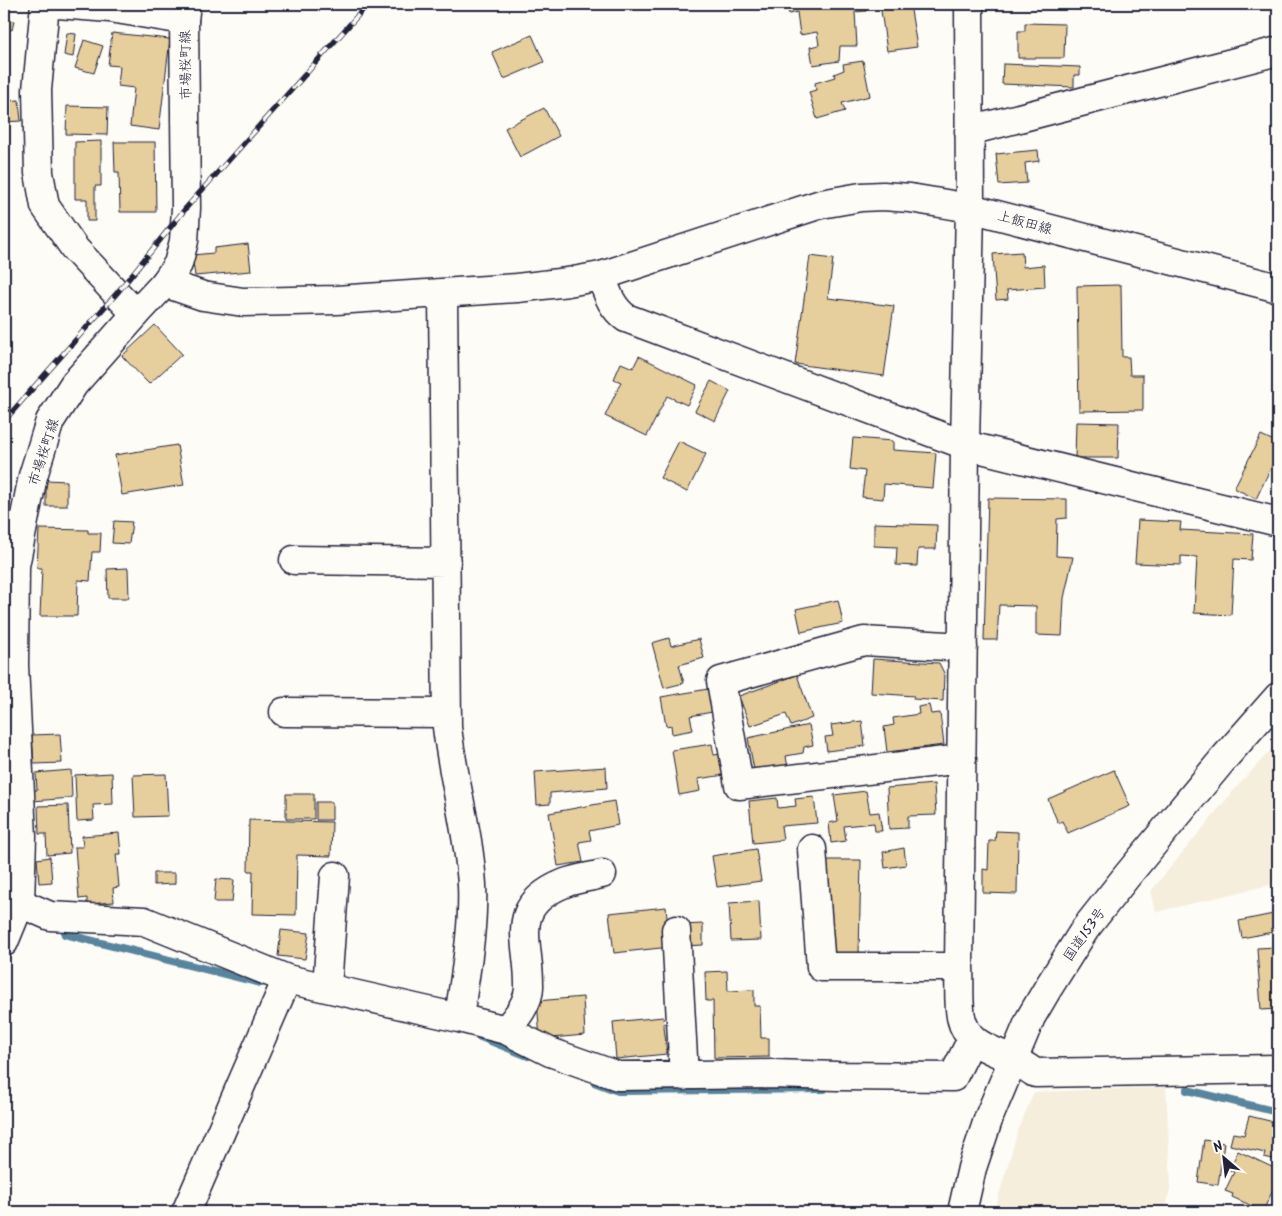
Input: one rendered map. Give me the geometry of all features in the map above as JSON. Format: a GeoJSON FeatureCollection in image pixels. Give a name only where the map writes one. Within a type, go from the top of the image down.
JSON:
{"type":"FeatureCollection","features":[{"type":"Feature","properties":{"kind":"main road"},"geometry":{"type":"LineString","coordinates":[[45,4],[37,90],[39,173],[45,206],[75,249],[136,314]]}},
{"type":"Feature","properties":{"kind":"main road"},"geometry":{"type":"LineString","coordinates":[[58,4],[185,12]]}},
{"type":"Feature","properties":{"kind":"main road"},"geometry":{"type":"LineString","coordinates":[[968,4],[970,208],[964,445],[959,967],[961,1017],[972,1039],[984,1048],[1014,1059],[1035,1073],[1278,1069]]}},
{"type":"Feature","properties":{"kind":"main road","name":"市場桜町線"},"geometry":{"type":"LineString","coordinates":[[4,942],[20,903],[22,837],[14,664],[16,566],[33,476],[50,422],[74,384],[165,283],[178,264],[184,241],[186,208],[185,12]]}},
{"type":"Feature","properties":{"kind":"main road"},"geometry":{"type":"LineString","coordinates":[[969,131],[1278,51]]}},
{"type":"Feature","properties":{"kind":"main road","name":"上飯田線"},"geometry":{"type":"LineString","coordinates":[[165,283],[203,296],[243,302],[336,300],[517,288],[568,282],[600,276],[802,209],[834,201],[883,196],[910,198],[970,208],[1278,288]]}},
{"type":"Feature","properties":{"kind":"main road"},"geometry":{"type":"LineString","coordinates":[[600,276],[611,303],[617,312],[626,318],[964,445],[1278,522]]}},
{"type":"Feature","properties":{"kind":"main road"},"geometry":{"type":"LineString","coordinates":[[443,293],[447,712],[450,751],[468,848],[472,886],[471,925],[459,1018]]}},
{"type":"Feature","properties":{"kind":"main road"},"geometry":{"type":"LineString","coordinates":[[294,560],[446,562]]}},
{"type":"Feature","properties":{"kind":"main road"},"geometry":{"type":"LineString","coordinates":[[962,759],[739,785],[721,681],[864,641],[963,647]]}},
{"type":"Feature","properties":{"kind":"main road","name":"国道153号"},"geometry":{"type":"LineString","coordinates":[[962,1212],[972,1168],[986,1126],[1031,1017],[1085,929],[1224,757],[1278,697]]}},
{"type":"Feature","properties":{"kind":"main road"},"geometry":{"type":"LineString","coordinates":[[284,712],[447,712]]}},
{"type":"Feature","properties":{"kind":"main road"},"geometry":{"type":"LineString","coordinates":[[812,849],[821,967],[959,967]]}},
{"type":"Feature","properties":{"kind":"main road"},"geometry":{"type":"LineString","coordinates":[[506,1030],[519,1015],[529,988],[524,930],[528,911],[538,900],[553,889],[567,882],[602,874]]}},
{"type":"Feature","properties":{"kind":"main road"},"geometry":{"type":"LineString","coordinates":[[327,988],[335,876]]}},
{"type":"Feature","properties":{"kind":"main road"},"geometry":{"type":"LineString","coordinates":[[20,903],[50,916],[144,920],[287,979],[506,1030],[550,1052],[618,1076],[773,1074],[953,1077],[972,1039]]}},
{"type":"Feature","properties":{"kind":"main road"},"geometry":{"type":"LineString","coordinates":[[676,930],[684,1076]]}},
{"type":"Feature","properties":{"kind":"main road"},"geometry":{"type":"LineString","coordinates":[[186,1212],[287,979]]}},
{"type":"Feature","properties":{"kind":"shaded area"},"geometry":{"type":"Polygon","coordinates":[[[1278,742],[1278,883],[1156,912],[1151,891],[1234,790],[1278,742]]]}},
{"type":"Feature","properties":{"kind":"shaded area"},"geometry":{"type":"Polygon","coordinates":[[[1166,1087],[1171,1186],[1164,1212],[994,1212],[1018,1130],[1034,1092],[1166,1087]]]}},
{"type":"Feature","properties":{"kind":"building"},"geometry":{"type":"Polygon","coordinates":[[[787,4],[865,4],[866,11],[855,12],[857,46],[840,46],[839,61],[813,65],[810,47],[819,45],[817,32],[800,35],[797,12],[789,14],[787,4]]]}},
{"type":"Feature","properties":{"kind":"building"},"geometry":{"type":"Polygon","coordinates":[[[880,4],[910,4],[917,47],[887,51],[880,4]]]}},
{"type":"Feature","properties":{"kind":"building"},"geometry":{"type":"Polygon","coordinates":[[[4,19],[14,21],[12,30],[4,28],[4,19]]]}},
{"type":"Feature","properties":{"kind":"building"},"geometry":{"type":"Polygon","coordinates":[[[1025,23],[1065,24],[1064,58],[1018,58],[1018,31],[1025,31],[1025,23]]]}},
{"type":"Feature","properties":{"kind":"building"},"geometry":{"type":"Polygon","coordinates":[[[67,33],[76,34],[73,57],[64,55],[67,33]]]}},
{"type":"Feature","properties":{"kind":"building"},"geometry":{"type":"Polygon","coordinates":[[[112,33],[170,39],[159,130],[130,126],[134,88],[118,86],[120,66],[108,65],[112,33]]]}},
{"type":"Feature","properties":{"kind":"building"},"geometry":{"type":"Polygon","coordinates":[[[532,35],[544,62],[504,79],[492,52],[532,35]]]}},
{"type":"Feature","properties":{"kind":"building"},"geometry":{"type":"Polygon","coordinates":[[[84,40],[103,46],[94,73],[75,68],[84,40]]]}},
{"type":"Feature","properties":{"kind":"building"},"geometry":{"type":"Polygon","coordinates":[[[863,61],[870,96],[842,103],[845,111],[817,119],[809,92],[816,90],[815,83],[835,77],[834,74],[844,70],[843,64],[863,61]]]}},
{"type":"Feature","properties":{"kind":"building"},"geometry":{"type":"Polygon","coordinates":[[[1003,64],[1080,67],[1080,75],[1074,75],[1074,87],[1002,84],[1003,64]]]}},
{"type":"Feature","properties":{"kind":"building"},"geometry":{"type":"Polygon","coordinates":[[[19,100],[21,121],[4,122],[4,101],[19,100]]]}},
{"type":"Feature","properties":{"kind":"building"},"geometry":{"type":"Polygon","coordinates":[[[67,106],[108,107],[107,135],[66,134],[67,106]]]}},
{"type":"Feature","properties":{"kind":"building"},"geometry":{"type":"Polygon","coordinates":[[[544,108],[559,136],[520,157],[505,128],[544,108]]]}},
{"type":"Feature","properties":{"kind":"building"},"geometry":{"type":"Polygon","coordinates":[[[101,141],[101,186],[95,186],[95,221],[87,221],[87,199],[75,199],[75,142],[101,141]]]}},
{"type":"Feature","properties":{"kind":"building"},"geometry":{"type":"Polygon","coordinates":[[[114,142],[155,142],[156,212],[120,212],[119,172],[115,172],[114,142]]]}},
{"type":"Feature","properties":{"kind":"building"},"geometry":{"type":"Polygon","coordinates":[[[1038,150],[1039,161],[1025,163],[1027,183],[999,185],[996,154],[1038,150]]]}},
{"type":"Feature","properties":{"kind":"building"},"geometry":{"type":"Polygon","coordinates":[[[248,244],[251,271],[195,276],[192,255],[214,253],[214,248],[248,244]]]}},
{"type":"Feature","properties":{"kind":"building"},"geometry":{"type":"Polygon","coordinates":[[[1022,252],[1023,267],[1044,265],[1045,287],[1007,290],[1008,299],[996,300],[993,254],[1022,252]]]}},
{"type":"Feature","properties":{"kind":"building"},"geometry":{"type":"Polygon","coordinates":[[[810,256],[833,259],[828,298],[894,306],[884,376],[795,364],[810,256]]]}},
{"type":"Feature","properties":{"kind":"building"},"geometry":{"type":"Polygon","coordinates":[[[1121,285],[1122,357],[1129,357],[1130,375],[1143,375],[1143,410],[1079,411],[1077,286],[1121,285]]]}},
{"type":"Feature","properties":{"kind":"building"},"geometry":{"type":"Polygon","coordinates":[[[155,325],[182,354],[149,384],[122,356],[155,325]]]}},
{"type":"Feature","properties":{"kind":"building"},"geometry":{"type":"Polygon","coordinates":[[[639,356],[697,385],[687,405],[667,396],[647,436],[605,416],[621,382],[614,379],[621,363],[633,368],[639,356]]]}},
{"type":"Feature","properties":{"kind":"building"},"geometry":{"type":"Polygon","coordinates":[[[711,381],[730,391],[715,421],[695,411],[711,381]]]}},
{"type":"Feature","properties":{"kind":"building"},"geometry":{"type":"Polygon","coordinates":[[[1076,422],[1119,423],[1118,458],[1075,458],[1076,422]]]}},
{"type":"Feature","properties":{"kind":"building"},"geometry":{"type":"Polygon","coordinates":[[[1261,435],[1278,443],[1278,453],[1256,499],[1234,488],[1261,435]]]}},
{"type":"Feature","properties":{"kind":"building"},"geometry":{"type":"Polygon","coordinates":[[[853,438],[893,441],[893,450],[936,453],[933,488],[884,484],[883,499],[862,497],[865,471],[850,469],[853,438]]]}},
{"type":"Feature","properties":{"kind":"building"},"geometry":{"type":"Polygon","coordinates":[[[679,441],[706,454],[687,492],[660,478],[679,441]]]}},
{"type":"Feature","properties":{"kind":"building"},"geometry":{"type":"Polygon","coordinates":[[[177,445],[184,485],[122,495],[115,455],[177,445]]]}},
{"type":"Feature","properties":{"kind":"building"},"geometry":{"type":"Polygon","coordinates":[[[46,480],[67,481],[67,506],[46,506],[46,480]]]}},
{"type":"Feature","properties":{"kind":"building"},"geometry":{"type":"Polygon","coordinates":[[[1278,484],[1278,505],[1273,503],[1278,484]]]}},
{"type":"Feature","properties":{"kind":"building"},"geometry":{"type":"Polygon","coordinates":[[[988,498],[1067,499],[1067,518],[1057,519],[1056,556],[1073,557],[1064,598],[1062,636],[1036,635],[1036,606],[999,605],[997,640],[984,640],[988,498]]]}},
{"type":"Feature","properties":{"kind":"building"},"geometry":{"type":"Polygon","coordinates":[[[1138,520],[1181,522],[1180,530],[1253,534],[1251,560],[1234,559],[1231,615],[1194,613],[1197,557],[1181,556],[1181,565],[1135,563],[1138,520]]]}},
{"type":"Feature","properties":{"kind":"building"},"geometry":{"type":"Polygon","coordinates":[[[114,521],[132,522],[129,544],[112,543],[114,521]]]}},
{"type":"Feature","properties":{"kind":"building"},"geometry":{"type":"Polygon","coordinates":[[[874,523],[937,525],[936,549],[918,549],[917,566],[896,565],[897,547],[874,546],[874,523]]]}},
{"type":"Feature","properties":{"kind":"building"},"geometry":{"type":"Polygon","coordinates":[[[39,529],[88,530],[88,533],[101,533],[100,552],[92,552],[90,581],[78,580],[77,616],[40,616],[42,568],[37,568],[39,529]]]}},
{"type":"Feature","properties":{"kind":"building"},"geometry":{"type":"Polygon","coordinates":[[[128,568],[129,598],[108,598],[107,569],[128,568]]]}},
{"type":"Feature","properties":{"kind":"building"},"geometry":{"type":"Polygon","coordinates":[[[838,600],[843,623],[801,632],[796,609],[838,600]]]}},
{"type":"Feature","properties":{"kind":"building"},"geometry":{"type":"Polygon","coordinates":[[[669,638],[671,646],[699,639],[704,658],[679,665],[684,683],[664,688],[652,643],[669,638]]]}},
{"type":"Feature","properties":{"kind":"building"},"geometry":{"type":"Polygon","coordinates":[[[873,659],[939,663],[944,673],[943,701],[913,699],[914,696],[871,693],[873,659]]]}},
{"type":"Feature","properties":{"kind":"building"},"geometry":{"type":"Polygon","coordinates":[[[797,675],[812,718],[791,726],[786,714],[750,726],[739,696],[797,675]]]}},
{"type":"Feature","properties":{"kind":"building"},"geometry":{"type":"Polygon","coordinates":[[[714,688],[718,711],[690,716],[693,730],[672,734],[671,725],[666,726],[661,697],[714,688]]]}},
{"type":"Feature","properties":{"kind":"building"},"geometry":{"type":"Polygon","coordinates":[[[929,705],[931,714],[940,713],[944,745],[887,752],[884,727],[894,725],[893,718],[919,714],[918,707],[929,705]]]}},
{"type":"Feature","properties":{"kind":"building"},"geometry":{"type":"Polygon","coordinates":[[[862,721],[865,746],[827,751],[825,737],[833,736],[831,725],[862,721]]]}},
{"type":"Feature","properties":{"kind":"building"},"geometry":{"type":"Polygon","coordinates":[[[809,725],[813,745],[804,747],[803,753],[786,756],[788,768],[755,775],[748,738],[809,725]]]}},
{"type":"Feature","properties":{"kind":"building"},"geometry":{"type":"Polygon","coordinates":[[[60,734],[62,763],[34,764],[32,735],[60,734]]]}},
{"type":"Feature","properties":{"kind":"building"},"geometry":{"type":"Polygon","coordinates":[[[712,744],[714,755],[727,753],[731,774],[698,779],[700,791],[679,795],[672,750],[712,744]]]}},
{"type":"Feature","properties":{"kind":"building"},"geometry":{"type":"Polygon","coordinates":[[[606,767],[607,788],[550,793],[550,804],[537,805],[535,772],[606,767]]]}},
{"type":"Feature","properties":{"kind":"building"},"geometry":{"type":"Polygon","coordinates":[[[71,770],[72,798],[32,801],[31,790],[37,790],[36,773],[71,770]]]}},
{"type":"Feature","properties":{"kind":"building"},"geometry":{"type":"Polygon","coordinates":[[[1114,770],[1130,806],[1068,833],[1062,821],[1058,823],[1048,799],[1114,770]]]}},
{"type":"Feature","properties":{"kind":"building"},"geometry":{"type":"Polygon","coordinates":[[[112,773],[113,804],[93,805],[94,820],[77,821],[75,775],[112,773]]]}},
{"type":"Feature","properties":{"kind":"building"},"geometry":{"type":"Polygon","coordinates":[[[166,774],[168,816],[135,817],[133,775],[166,774]]]}},
{"type":"Feature","properties":{"kind":"building"},"geometry":{"type":"Polygon","coordinates":[[[934,784],[936,815],[908,816],[908,828],[889,829],[887,788],[934,784]]]}},
{"type":"Feature","properties":{"kind":"building"},"geometry":{"type":"Polygon","coordinates":[[[866,791],[870,813],[879,812],[882,831],[875,831],[874,823],[844,826],[846,841],[831,843],[829,823],[838,821],[834,795],[866,791]]]}},
{"type":"Feature","properties":{"kind":"building"},"geometry":{"type":"Polygon","coordinates":[[[286,794],[314,794],[314,819],[286,819],[286,794]]]}},
{"type":"Feature","properties":{"kind":"building"},"geometry":{"type":"Polygon","coordinates":[[[814,797],[817,823],[781,826],[783,840],[753,843],[749,801],[777,798],[778,808],[796,806],[795,799],[814,797]]]}},
{"type":"Feature","properties":{"kind":"building"},"geometry":{"type":"Polygon","coordinates":[[[614,801],[618,825],[589,831],[591,840],[579,842],[583,862],[558,866],[549,813],[614,801]]]}},
{"type":"Feature","properties":{"kind":"building"},"geometry":{"type":"Polygon","coordinates":[[[316,802],[332,802],[332,820],[316,820],[316,802]]]}},
{"type":"Feature","properties":{"kind":"building"},"geometry":{"type":"Polygon","coordinates":[[[68,805],[70,853],[47,855],[46,834],[39,834],[38,806],[68,805]]]}},
{"type":"Feature","properties":{"kind":"building"},"geometry":{"type":"Polygon","coordinates":[[[249,820],[332,822],[331,856],[297,855],[296,915],[252,914],[253,871],[248,871],[249,820]]]}},
{"type":"Feature","properties":{"kind":"building"},"geometry":{"type":"Polygon","coordinates":[[[996,831],[1018,832],[1017,894],[983,893],[983,869],[988,870],[989,841],[995,841],[996,831]]]}},
{"type":"Feature","properties":{"kind":"building"},"geometry":{"type":"Polygon","coordinates":[[[119,833],[121,854],[116,854],[119,887],[113,888],[114,902],[87,904],[87,898],[79,899],[75,847],[83,847],[82,836],[119,833]]]}},
{"type":"Feature","properties":{"kind":"building"},"geometry":{"type":"Polygon","coordinates":[[[904,848],[906,865],[885,868],[883,852],[904,848]]]}},
{"type":"Feature","properties":{"kind":"building"},"geometry":{"type":"Polygon","coordinates":[[[756,849],[761,881],[717,887],[712,856],[756,849]]]}},
{"type":"Feature","properties":{"kind":"building"},"geometry":{"type":"Polygon","coordinates":[[[50,857],[52,882],[39,883],[37,859],[50,857]]]}},
{"type":"Feature","properties":{"kind":"building"},"geometry":{"type":"Polygon","coordinates":[[[827,860],[861,860],[859,955],[826,955],[827,860]]]}},
{"type":"Feature","properties":{"kind":"building"},"geometry":{"type":"Polygon","coordinates":[[[154,873],[175,873],[175,884],[154,885],[154,873]]]}},
{"type":"Feature","properties":{"kind":"building"},"geometry":{"type":"Polygon","coordinates":[[[216,879],[234,880],[232,902],[214,902],[216,879]]]}},
{"type":"Feature","properties":{"kind":"building"},"geometry":{"type":"Polygon","coordinates":[[[759,901],[761,940],[731,941],[729,903],[759,901]]]}},
{"type":"Feature","properties":{"kind":"building"},"geometry":{"type":"Polygon","coordinates":[[[666,907],[670,947],[614,953],[609,913],[666,907]]]}},
{"type":"Feature","properties":{"kind":"building"},"geometry":{"type":"Polygon","coordinates":[[[1278,913],[1278,931],[1242,938],[1239,921],[1278,913]]]}},
{"type":"Feature","properties":{"kind":"building"},"geometry":{"type":"Polygon","coordinates":[[[703,924],[703,945],[684,946],[683,925],[703,924]]]}},
{"type":"Feature","properties":{"kind":"building"},"geometry":{"type":"Polygon","coordinates":[[[281,930],[309,933],[305,959],[278,956],[281,930]]]}},
{"type":"Feature","properties":{"kind":"building"},"geometry":{"type":"Polygon","coordinates":[[[1278,947],[1278,1009],[1261,1010],[1257,948],[1278,947]]]}},
{"type":"Feature","properties":{"kind":"building"},"geometry":{"type":"Polygon","coordinates":[[[727,971],[728,991],[754,990],[754,1006],[760,1006],[761,1038],[769,1038],[769,1057],[714,1058],[713,1001],[706,1001],[705,972],[727,971]]]}},
{"type":"Feature","properties":{"kind":"building"},"geometry":{"type":"Polygon","coordinates":[[[583,997],[585,1035],[540,1039],[537,1001],[583,997]]]}},
{"type":"Feature","properties":{"kind":"building"},"geometry":{"type":"Polygon","coordinates":[[[663,1017],[667,1054],[616,1059],[613,1022],[663,1017]]]}},
{"type":"Feature","properties":{"kind":"building"},"geometry":{"type":"Polygon","coordinates":[[[1249,1116],[1278,1123],[1278,1160],[1264,1157],[1265,1153],[1230,1145],[1233,1133],[1244,1135],[1249,1116]]]}},
{"type":"Feature","properties":{"kind":"building"},"geometry":{"type":"Polygon","coordinates":[[[1204,1140],[1224,1143],[1218,1185],[1198,1182],[1204,1140]]]}},
{"type":"Feature","properties":{"kind":"building"},"geometry":{"type":"Polygon","coordinates":[[[1238,1151],[1278,1170],[1278,1179],[1263,1211],[1232,1197],[1233,1194],[1225,1191],[1234,1172],[1229,1170],[1238,1151]]]}},
{"type":"Feature","properties":{"kind":"waterway"},"geometry":{"type":"LineString","coordinates":[[65,934],[261,983]]}},
{"type":"Feature","properties":{"kind":"waterway"},"geometry":{"type":"LineString","coordinates":[[478,1036],[528,1056]]}},
{"type":"Feature","properties":{"kind":"waterway"},"geometry":{"type":"LineString","coordinates":[[594,1082],[618,1091],[824,1089]]}},
{"type":"Feature","properties":{"kind":"waterway"},"geometry":{"type":"LineString","coordinates":[[1187,1090],[1278,1112]]}},
{"type":"Feature","properties":{"kind":"railway"},"geometry":{"type":"LineString","coordinates":[[4,421],[117,293],[186,208],[368,4]]}}]}
